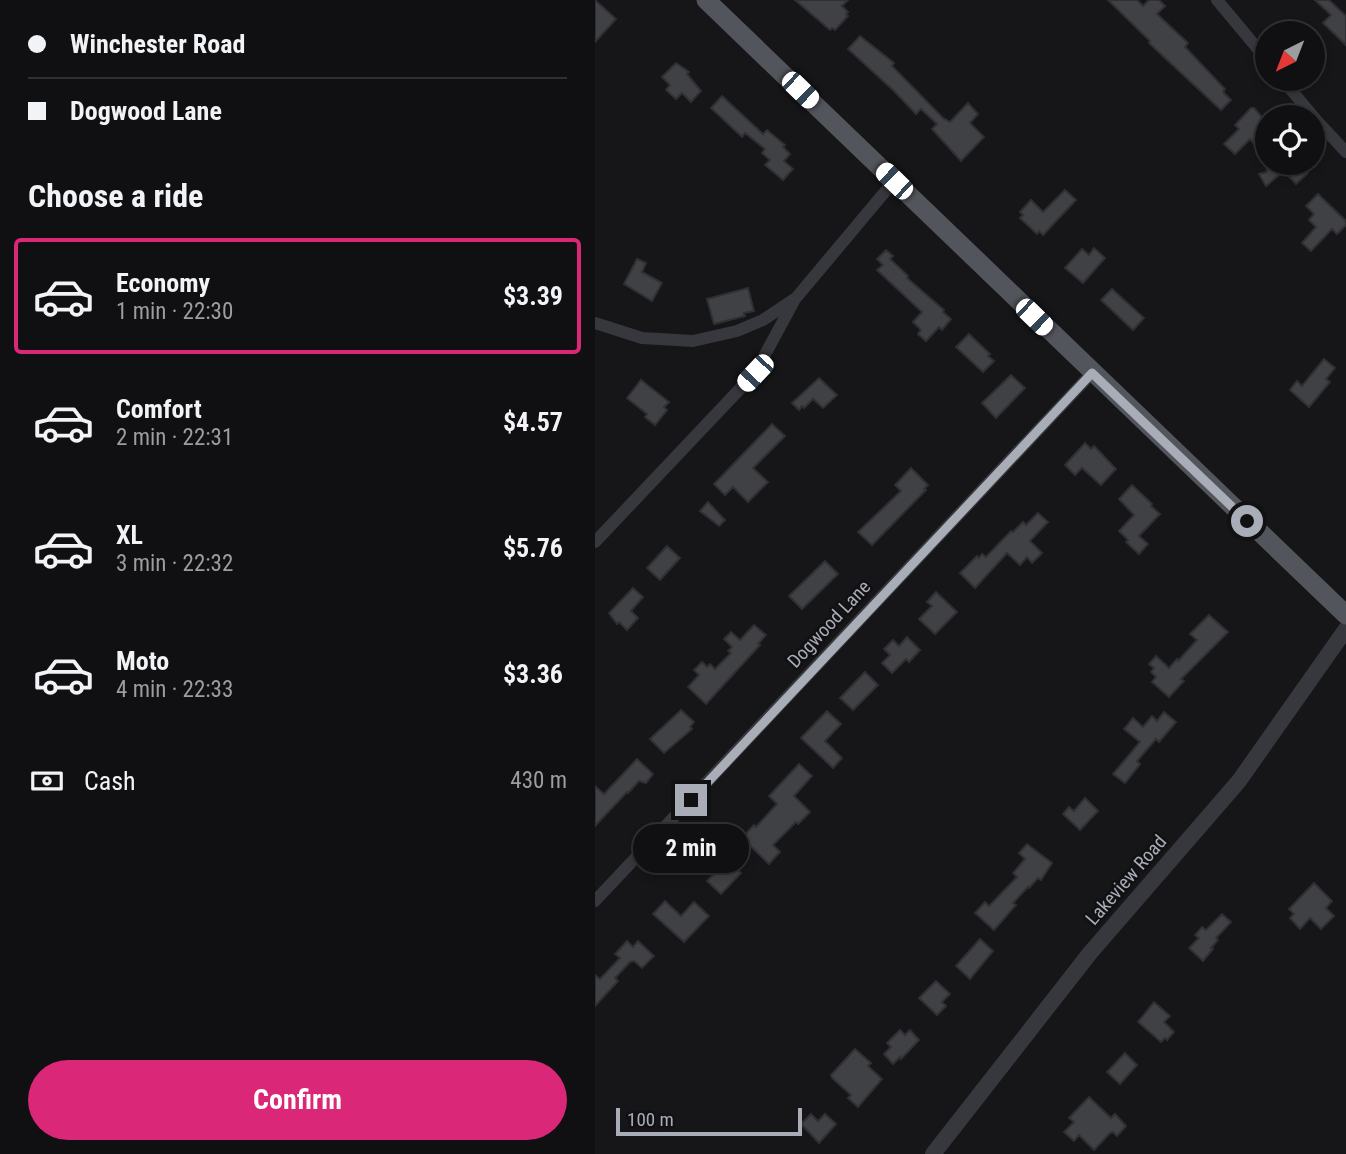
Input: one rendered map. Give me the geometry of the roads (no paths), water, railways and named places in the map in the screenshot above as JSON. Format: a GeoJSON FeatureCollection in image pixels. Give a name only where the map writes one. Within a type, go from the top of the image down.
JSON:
{"type":"FeatureCollection","features":[{"type":"Feature","properties":{"kind":"main road"},"geometry":{"type":"LineString","coordinates":[[706,0],[1346,615]]}},
{"type":"Feature","properties":{"kind":"street"},"geometry":{"type":"LineString","coordinates":[[1217,0],[1255,46]]}},
{"type":"Feature","properties":{"kind":"street"},"geometry":{"type":"LineString","coordinates":[[1293,91],[1346,152]]}},
{"type":"Feature","properties":{"kind":"street"},"geometry":{"type":"LineString","coordinates":[[595,542],[755,373],[796,298],[894,181]]}},
{"type":"Feature","properties":{"kind":"street"},"geometry":{"type":"LineString","coordinates":[[595,323],[642,338],[693,341],[737,331],[763,320],[796,298]]}},
{"type":"Feature","properties":{"kind":"street","name":"Dogwood Lane"},"geometry":{"type":"LineString","coordinates":[[595,901],[1092,373]]}},
{"type":"Feature","properties":{"kind":"street","name":"Lakeview Road"},"geometry":{"type":"LineString","coordinates":[[933,1154],[1090,953],[1239,781],[1346,629]]}}]}
